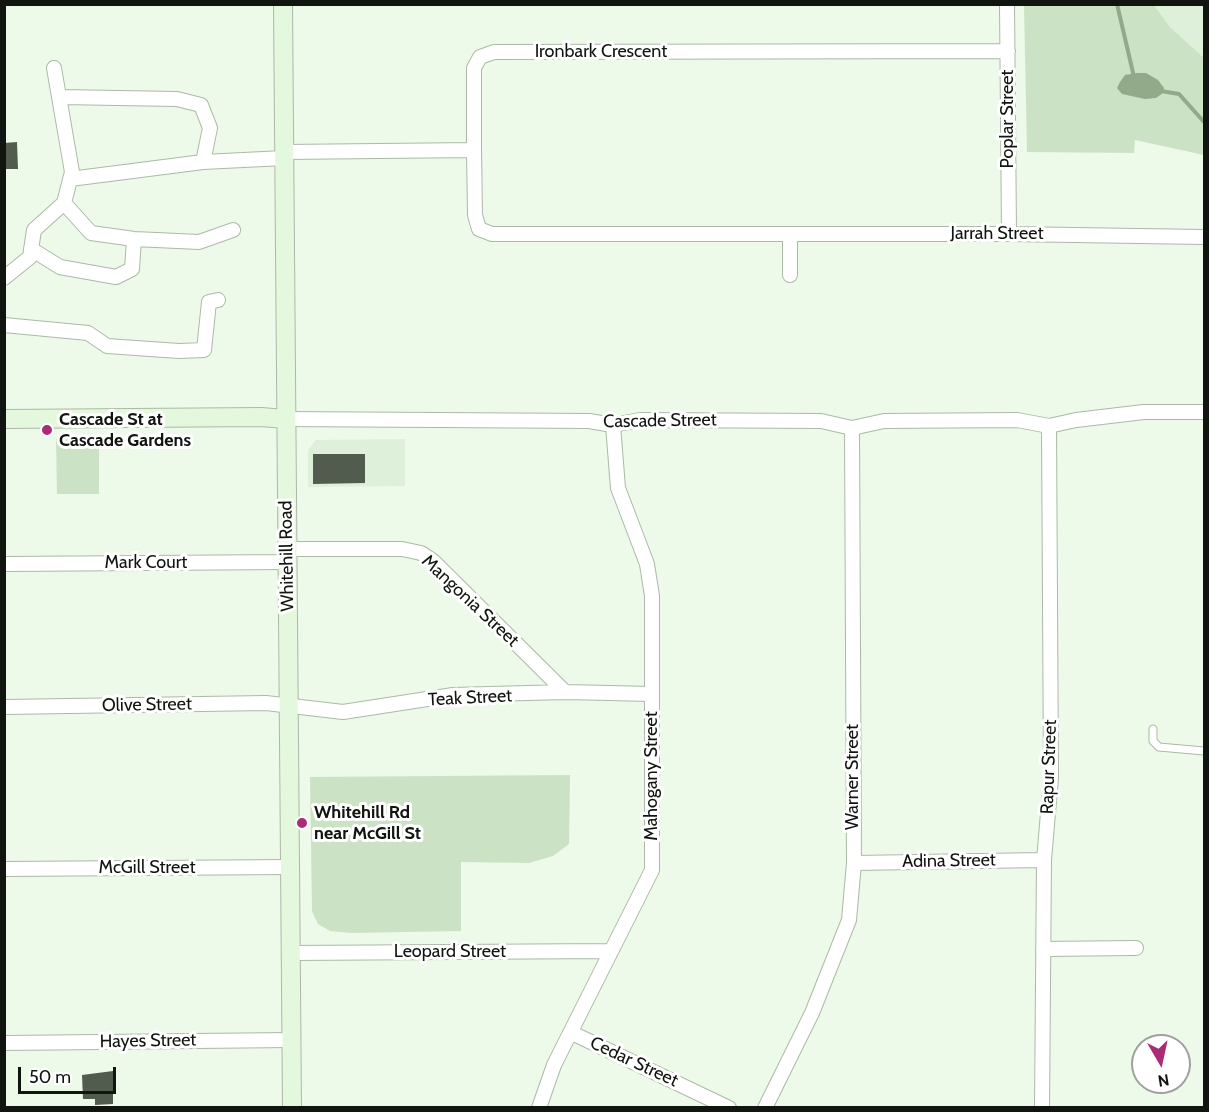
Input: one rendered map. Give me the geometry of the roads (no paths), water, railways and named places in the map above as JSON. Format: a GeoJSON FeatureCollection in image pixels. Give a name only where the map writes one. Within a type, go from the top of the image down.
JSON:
{"type":"FeatureCollection","features":[{"type":"Feature","properties":{"kind":"street","name":"Whitehill Road"},"geometry":{"type":"LineString","coordinates":[[284,4],[285,420],[292,1107]]}},
{"type":"Feature","properties":{"kind":"street","name":"Poplar Street"},"geometry":{"type":"LineString","coordinates":[[1008,4],[1009,234]]}},
{"type":"Feature","properties":{"kind":"street","name":"Ironbark Crescent"},"geometry":{"type":"LineString","coordinates":[[474,150],[474,68],[480,57],[494,52],[1008,51]]}},
{"type":"Feature","properties":{"kind":"street"},"geometry":{"type":"LineString","coordinates":[[4,278],[30,257],[34,230],[64,203],[72,172],[54,68]]}},
{"type":"Feature","properties":{"kind":"street"},"geometry":{"type":"LineString","coordinates":[[59,97],[177,99],[201,105],[210,128],[203,162]]}},
{"type":"Feature","properties":{"kind":"street"},"geometry":{"type":"LineString","coordinates":[[70,179],[203,162],[284,155],[474,150]]}},
{"type":"Feature","properties":{"kind":"street","name":"Jarrah Street"},"geometry":{"type":"LineString","coordinates":[[474,150],[475,215],[479,229],[492,234],[1009,234],[1204,237]]}},
{"type":"Feature","properties":{"kind":"street"},"geometry":{"type":"LineString","coordinates":[[64,203],[91,233],[134,239],[199,242],[233,230]]}},
{"type":"Feature","properties":{"kind":"street"},"geometry":{"type":"LineString","coordinates":[[790,235],[790,274]]}},
{"type":"Feature","properties":{"kind":"street"},"geometry":{"type":"LineString","coordinates":[[31,249],[60,267],[116,277],[132,269],[134,239]]}},
{"type":"Feature","properties":{"kind":"street"},"geometry":{"type":"LineString","coordinates":[[4,325],[87,333],[106,346],[179,351],[204,350],[209,302],[218,300]]}},
{"type":"Feature","properties":{"kind":"street","name":"Cascade Street"},"geometry":{"type":"LineString","coordinates":[[4,419],[261,417],[285,420],[589,421],[613,425],[640,420],[820,421],[852,429],[884,421],[1017,420],[1049,426],[1076,420],[1144,412],[1204,412]]}},
{"type":"Feature","properties":{"kind":"street","name":"Mahogany Street"},"geometry":{"type":"LineString","coordinates":[[539,1107],[554,1065],[572,1033],[609,951],[652,870],[652,596],[647,564],[618,488],[613,425]]}},
{"type":"Feature","properties":{"kind":"street","name":"Rapur Street"},"geometry":{"type":"LineString","coordinates":[[1042,1107],[1044,860],[1051,778],[1049,426]]}},
{"type":"Feature","properties":{"kind":"street","name":"Warner Street"},"geometry":{"type":"LineString","coordinates":[[765,1107],[812,1013],[849,920],[854,863],[852,429]]}},
{"type":"Feature","properties":{"kind":"street","name":"Mangonia Street"},"geometry":{"type":"LineString","coordinates":[[287,556],[402,549],[421,553],[433,561],[565,692]]}},
{"type":"Feature","properties":{"kind":"street","name":"Mark Court"},"geometry":{"type":"LineString","coordinates":[[4,564],[287,556]]}},
{"type":"Feature","properties":{"kind":"street","name":"Teak Street"},"geometry":{"type":"LineString","coordinates":[[289,706],[343,712],[453,695],[565,692],[652,694]]}},
{"type":"Feature","properties":{"kind":"street","name":"Olive Street"},"geometry":{"type":"LineString","coordinates":[[4,707],[266,703],[289,706]]}},
{"type":"Feature","properties":{"kind":"street","name":"Adina Street"},"geometry":{"type":"LineString","coordinates":[[854,863],[1044,860]]}},
{"type":"Feature","properties":{"kind":"street","name":"McGill Street"},"geometry":{"type":"LineString","coordinates":[[4,869],[289,867]]}},
{"type":"Feature","properties":{"kind":"street"},"geometry":{"type":"LineString","coordinates":[[1042,949],[1136,948]]}},
{"type":"Feature","properties":{"kind":"street","name":"Leopard Street"},"geometry":{"type":"LineString","coordinates":[[291,953],[609,951]]}},
{"type":"Feature","properties":{"kind":"street","name":"Cedar Street"},"geometry":{"type":"LineString","coordinates":[[572,1033],[729,1107]]}},
{"type":"Feature","properties":{"kind":"street","name":"Hayes Street"},"geometry":{"type":"LineString","coordinates":[[4,1043],[291,1040]]}},
{"type":"Feature","properties":{"kind":"lane"},"geometry":{"type":"LineString","coordinates":[[1153,729],[1153,741],[1159,747],[1204,751]]}},
{"type":"Feature","properties":{"kind":"waterway"},"geometry":{"type":"LineString","coordinates":[[1117,4],[1134,77]]}},
{"type":"Feature","properties":{"kind":"waterway"},"geometry":{"type":"LineString","coordinates":[[1161,91],[1179,94],[1204,122]]}},
{"type":"Feature","properties":{"kind":"place","name":"Cascade St at Cascade Gardens"},"geometry":{"type":"Point","coordinates":[47,430]}},
{"type":"Feature","properties":{"kind":"place","name":"Whitehill Rd near McGill St"},"geometry":{"type":"Point","coordinates":[302,823]}}]}
